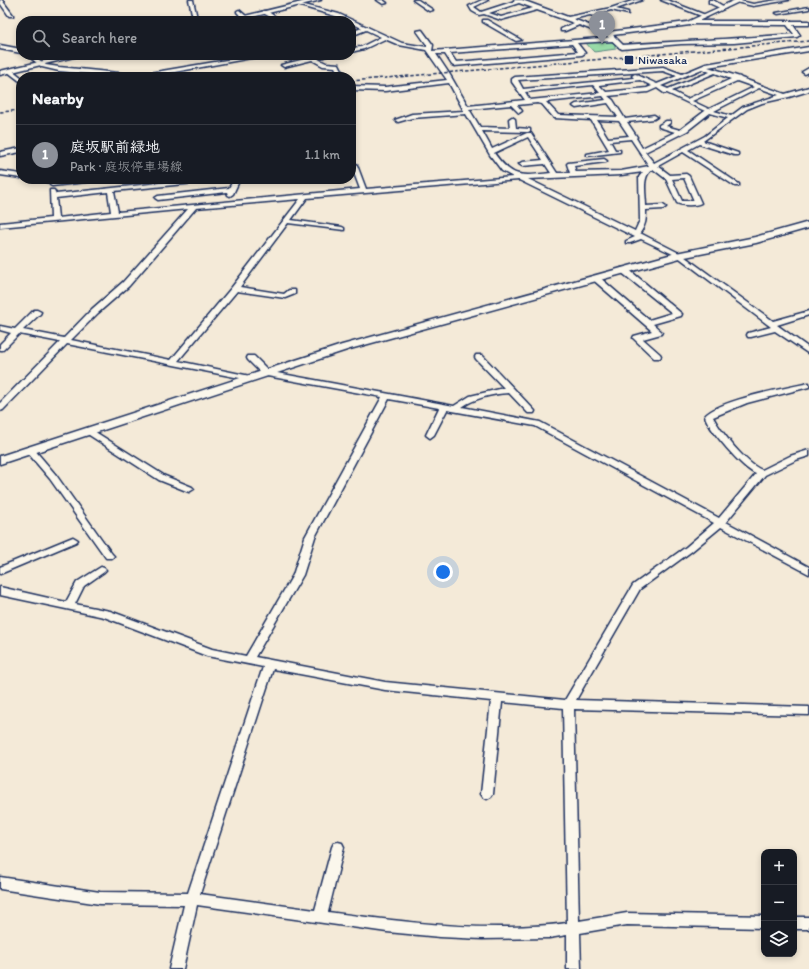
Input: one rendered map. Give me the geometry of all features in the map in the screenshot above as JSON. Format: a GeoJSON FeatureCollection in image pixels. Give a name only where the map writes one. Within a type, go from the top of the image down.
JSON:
{"type":"FeatureCollection","features":[{"type":"Feature","properties":{"kind":"street"},"geometry":{"type":"LineString","coordinates":[[0,0],[11,15]]}},
{"type":"Feature","properties":{"kind":"street"},"geometry":{"type":"LineString","coordinates":[[191,0],[195,16]]}},
{"type":"Feature","properties":{"kind":"street"},"geometry":{"type":"LineString","coordinates":[[248,16],[298,3],[318,0]]}},
{"type":"Feature","properties":{"kind":"street"},"geometry":{"type":"LineString","coordinates":[[379,0],[385,3]]}},
{"type":"Feature","properties":{"kind":"street"},"geometry":{"type":"LineString","coordinates":[[415,0],[431,10]]}},
{"type":"Feature","properties":{"kind":"street"},"geometry":{"type":"LineString","coordinates":[[486,0],[471,6],[479,13],[518,1],[610,36],[622,47],[681,42],[734,41],[797,36],[789,23]]}},
{"type":"Feature","properties":{"kind":"street"},"geometry":{"type":"LineString","coordinates":[[567,19],[640,0]]}},
{"type":"Feature","properties":{"kind":"street"},"geometry":{"type":"LineString","coordinates":[[663,0],[706,16]]}},
{"type":"Feature","properties":{"kind":"street"},"geometry":{"type":"LineString","coordinates":[[711,0],[711,2],[724,8]]}},
{"type":"Feature","properties":{"kind":"street"},"geometry":{"type":"LineString","coordinates":[[691,23],[739,1],[753,5],[787,0]]}},
{"type":"Feature","properties":{"kind":"street"},"geometry":{"type":"LineString","coordinates":[[298,3],[340,16]]}},
{"type":"Feature","properties":{"kind":"street"},"geometry":{"type":"LineString","coordinates":[[619,10],[633,7],[638,8]]}},
{"type":"Feature","properties":{"kind":"street"},"geometry":{"type":"LineString","coordinates":[[485,12],[500,19],[537,8]]}},
{"type":"Feature","properties":{"kind":"street"},"geometry":{"type":"LineString","coordinates":[[613,8],[626,13]]}},
{"type":"Feature","properties":{"kind":"street"},"geometry":{"type":"LineString","coordinates":[[778,13],[809,8]]}},
{"type":"Feature","properties":{"kind":"street"},"geometry":{"type":"LineString","coordinates":[[239,11],[243,16]]}},
{"type":"Feature","properties":{"kind":"street"},"geometry":{"type":"LineString","coordinates":[[523,18],[545,11]]}},
{"type":"Feature","properties":{"kind":"street"},"geometry":{"type":"LineString","coordinates":[[265,12],[272,16]]}},
{"type":"Feature","properties":{"kind":"street"},"geometry":{"type":"LineString","coordinates":[[589,13],[605,19]]}},
{"type":"Feature","properties":{"kind":"street"},"geometry":{"type":"LineString","coordinates":[[485,21],[518,40]]}},
{"type":"Feature","properties":{"kind":"street"},"geometry":{"type":"LineString","coordinates":[[356,23],[401,44],[447,52],[573,42],[691,23],[809,23]]}},
{"type":"Feature","properties":{"kind":"street"},"geometry":{"type":"LineString","coordinates":[[563,30],[579,23]]}},
{"type":"Feature","properties":{"kind":"street"},"geometry":{"type":"LineString","coordinates":[[356,32],[368,28]]}},
{"type":"Feature","properties":{"kind":"street"},"geometry":{"type":"LineString","coordinates":[[420,31],[430,45],[430,50],[450,81],[490,152],[504,170],[679,255],[809,352]]}},
{"type":"Feature","properties":{"kind":"street"},"geometry":{"type":"LineString","coordinates":[[430,50],[518,40],[610,36]]}},
{"type":"Feature","properties":{"kind":"street"},"geometry":{"type":"LineString","coordinates":[[356,49],[362,48],[385,37]]}},
{"type":"Feature","properties":{"kind":"street"},"geometry":{"type":"LineString","coordinates":[[447,52],[454,64],[582,53],[573,42]]}},
{"type":"Feature","properties":{"kind":"street"},"geometry":{"type":"LineString","coordinates":[[0,46],[16,50]]}},
{"type":"Feature","properties":{"kind":"street"},"geometry":{"type":"LineString","coordinates":[[511,47],[519,58]]}},
{"type":"Feature","properties":{"kind":"street"},"geometry":{"type":"LineString","coordinates":[[398,120],[412,116],[512,103],[648,90],[702,67],[809,49]]}},
{"type":"Feature","properties":{"kind":"street"},"geometry":{"type":"LineString","coordinates":[[792,51],[804,56]]}},
{"type":"Feature","properties":{"kind":"street"},"geometry":{"type":"LineString","coordinates":[[776,54],[787,58]]}},
{"type":"Feature","properties":{"kind":"street"},"geometry":{"type":"LineString","coordinates":[[37,60],[41,63],[66,71],[80,72]]}},
{"type":"Feature","properties":{"kind":"street"},"geometry":{"type":"LineString","coordinates":[[0,73],[55,60]]}},
{"type":"Feature","properties":{"kind":"street"},"geometry":{"type":"LineString","coordinates":[[162,72],[235,60]]}},
{"type":"Feature","properties":{"kind":"street"},"geometry":{"type":"LineString","coordinates":[[284,66],[302,60]]}},
{"type":"Feature","properties":{"kind":"street"},"geometry":{"type":"LineString","coordinates":[[316,60],[325,65],[337,65],[340,72]]}},
{"type":"Feature","properties":{"kind":"street"},"geometry":{"type":"LineString","coordinates":[[702,67],[716,70],[787,96]]}},
{"type":"Feature","properties":{"kind":"street"},"geometry":{"type":"LineString","coordinates":[[529,102],[515,82],[515,79],[662,69],[681,75]]}},
{"type":"Feature","properties":{"kind":"street"},"geometry":{"type":"LineString","coordinates":[[10,70],[16,75]]}},
{"type":"Feature","properties":{"kind":"street"},"geometry":{"type":"LineString","coordinates":[[666,92],[716,70]]}},
{"type":"Feature","properties":{"kind":"street"},"geometry":{"type":"LineString","coordinates":[[625,71],[655,87],[709,111],[733,118]]}},
{"type":"Feature","properties":{"kind":"street"},"geometry":{"type":"LineString","coordinates":[[521,91],[639,78]]}},
{"type":"Feature","properties":{"kind":"street"},"geometry":{"type":"LineString","coordinates":[[687,101],[738,78]]}},
{"type":"Feature","properties":{"kind":"street"},"geometry":{"type":"LineString","coordinates":[[356,88],[385,89],[450,81]]}},
{"type":"Feature","properties":{"kind":"street"},"geometry":{"type":"LineString","coordinates":[[594,83],[611,101],[621,120],[634,137],[650,168],[668,177],[686,176],[698,203],[680,203],[668,177]]}},
{"type":"Feature","properties":{"kind":"street"},"geometry":{"type":"LineString","coordinates":[[642,151],[680,132],[709,111],[760,86]]}},
{"type":"Feature","properties":{"kind":"street"},"geometry":{"type":"LineString","coordinates":[[0,225],[227,203],[555,175],[621,173],[650,168],[699,142],[748,106],[809,89]]}},
{"type":"Feature","properties":{"kind":"street"},"geometry":{"type":"LineString","coordinates":[[538,101],[544,103],[556,117],[621,120],[654,117]]}},
{"type":"Feature","properties":{"kind":"street"},"geometry":{"type":"LineString","coordinates":[[576,106],[611,101]]}},
{"type":"Feature","properties":{"kind":"street"},"geometry":{"type":"LineString","coordinates":[[512,103],[519,111]]}},
{"type":"Feature","properties":{"kind":"street"},"geometry":{"type":"LineString","coordinates":[[512,119],[513,130]]}},
{"type":"Feature","properties":{"kind":"street"},"geometry":{"type":"LineString","coordinates":[[589,155],[616,152],[606,140],[593,119]]}},
{"type":"Feature","properties":{"kind":"street"},"geometry":{"type":"LineString","coordinates":[[668,122],[662,126],[680,132]]}},
{"type":"Feature","properties":{"kind":"street"},"geometry":{"type":"LineString","coordinates":[[478,129],[528,130]]}},
{"type":"Feature","properties":{"kind":"street"},"geometry":{"type":"LineString","coordinates":[[490,152],[529,134],[555,175]]}},
{"type":"Feature","properties":{"kind":"street"},"geometry":{"type":"LineString","coordinates":[[606,140],[634,137]]}},
{"type":"Feature","properties":{"kind":"street"},"geometry":{"type":"LineString","coordinates":[[699,142],[736,154]]}},
{"type":"Feature","properties":{"kind":"street"},"geometry":{"type":"LineString","coordinates":[[684,150],[737,185]]}},
{"type":"Feature","properties":{"kind":"street"},"geometry":{"type":"LineString","coordinates":[[0,154],[16,151]]}},
{"type":"Feature","properties":{"kind":"street"},"geometry":{"type":"LineString","coordinates":[[574,175],[569,166],[570,164],[604,161]]}},
{"type":"Feature","properties":{"kind":"street"},"geometry":{"type":"LineString","coordinates":[[522,164],[547,162]]}},
{"type":"Feature","properties":{"kind":"street"},"geometry":{"type":"LineString","coordinates":[[628,242],[638,236],[642,223],[642,177],[650,168]]}},
{"type":"Feature","properties":{"kind":"street"},"geometry":{"type":"LineString","coordinates":[[356,170],[364,191]]}},
{"type":"Feature","properties":{"kind":"street"},"geometry":{"type":"LineString","coordinates":[[0,173],[16,175]]}},
{"type":"Feature","properties":{"kind":"street"},"geometry":{"type":"LineString","coordinates":[[51,184],[55,220]]}},
{"type":"Feature","properties":{"kind":"street"},"geometry":{"type":"LineString","coordinates":[[53,196],[111,190],[144,184]]}},
{"type":"Feature","properties":{"kind":"street"},"geometry":{"type":"LineString","coordinates":[[155,184],[161,210]]}},
{"type":"Feature","properties":{"kind":"street"},"geometry":{"type":"LineString","coordinates":[[227,203],[235,184]]}},
{"type":"Feature","properties":{"kind":"street"},"geometry":{"type":"LineString","coordinates":[[111,190],[115,214]]}},
{"type":"Feature","properties":{"kind":"street"},"geometry":{"type":"LineString","coordinates":[[158,198],[232,190]]}},
{"type":"Feature","properties":{"kind":"street"},"geometry":{"type":"LineString","coordinates":[[173,362],[235,289],[305,196]]}},
{"type":"Feature","properties":{"kind":"street"},"geometry":{"type":"LineString","coordinates":[[0,408],[66,341],[126,284],[194,206]]}},
{"type":"Feature","properties":{"kind":"street"},"geometry":{"type":"LineString","coordinates":[[642,208],[663,207]]}},
{"type":"Feature","properties":{"kind":"street"},"geometry":{"type":"LineString","coordinates":[[286,221],[342,229]]}},
{"type":"Feature","properties":{"kind":"street"},"geometry":{"type":"LineString","coordinates":[[0,460],[346,347],[679,255],[756,240],[809,225]]}},
{"type":"Feature","properties":{"kind":"street"},"geometry":{"type":"LineString","coordinates":[[624,270],[678,314],[648,323]]}},
{"type":"Feature","properties":{"kind":"street"},"geometry":{"type":"LineString","coordinates":[[595,278],[658,332],[638,338],[657,356]]}},
{"type":"Feature","properties":{"kind":"street"},"geometry":{"type":"LineString","coordinates":[[235,289],[285,296],[292,292]]}},
{"type":"Feature","properties":{"kind":"street"},"geometry":{"type":"LineString","coordinates":[[0,348],[37,312]]}},
{"type":"Feature","properties":{"kind":"street"},"geometry":{"type":"LineString","coordinates":[[751,335],[809,313]]}},
{"type":"Feature","properties":{"kind":"street"},"geometry":{"type":"LineString","coordinates":[[0,328],[250,378]]}},
{"type":"Feature","properties":{"kind":"street"},"geometry":{"type":"LineString","coordinates":[[479,357],[531,411]]}},
{"type":"Feature","properties":{"kind":"street"},"geometry":{"type":"LineString","coordinates":[[250,358],[267,373],[537,424],[546,427],[809,572]]}},
{"type":"Feature","properties":{"kind":"street"},"geometry":{"type":"LineString","coordinates":[[762,473],[754,471],[742,459],[710,420],[709,416],[730,406],[809,385]]}},
{"type":"Feature","properties":{"kind":"street"},"geometry":{"type":"LineString","coordinates":[[455,409],[475,398],[511,390]]}},
{"type":"Feature","properties":{"kind":"street"},"geometry":{"type":"LineString","coordinates":[[248,661],[298,575],[305,550],[313,531],[387,396]]}},
{"type":"Feature","properties":{"kind":"street"},"geometry":{"type":"LineString","coordinates":[[430,435],[444,407]]}},
{"type":"Feature","properties":{"kind":"street"},"geometry":{"type":"LineString","coordinates":[[89,431],[162,478],[189,489]]}},
{"type":"Feature","properties":{"kind":"street"},"geometry":{"type":"LineString","coordinates":[[30,450],[53,477],[109,556]]}},
{"type":"Feature","properties":{"kind":"street"},"geometry":{"type":"LineString","coordinates":[[574,969],[568,704],[636,587],[689,549],[720,523],[762,473],[793,458],[809,453]]}},
{"type":"Feature","properties":{"kind":"street"},"geometry":{"type":"LineString","coordinates":[[0,571],[73,540]]}},
{"type":"Feature","properties":{"kind":"street"},"geometry":{"type":"LineString","coordinates":[[69,606],[80,584],[102,570]]}},
{"type":"Feature","properties":{"kind":"street"},"geometry":{"type":"LineString","coordinates":[[0,591],[106,614],[211,653],[385,686],[568,704],[809,711]]}},
{"type":"Feature","properties":{"kind":"street"},"geometry":{"type":"LineString","coordinates":[[176,969],[192,899],[269,665]]}},
{"type":"Feature","properties":{"kind":"street"},"geometry":{"type":"LineString","coordinates":[[487,794],[497,698]]}},
{"type":"Feature","properties":{"kind":"street"},"geometry":{"type":"LineString","coordinates":[[320,917],[338,847]]}},
{"type":"Feature","properties":{"kind":"street"},"geometry":{"type":"LineString","coordinates":[[0,883],[100,898],[192,899],[395,927],[468,933],[549,932],[627,919],[761,922]]}},
{"type":"Feature","properties":{"kind":"street"},"geometry":{"type":"LineString","coordinates":[[797,923],[809,923]]}},
{"type":"Feature","properties":{"kind":"green space"},"geometry":{"type":"Polygon","coordinates":[[[612,39],[620,47],[614,47],[616,49],[594,52],[584,41],[612,39]]]}},
{"type":"Feature","properties":{"kind":"railway"},"geometry":{"type":"LineString","coordinates":[[356,81],[809,41]]}},
{"type":"Feature","properties":{"kind":"railway"},"geometry":{"type":"LineString","coordinates":[[0,112],[16,110]]}},
{"type":"Feature","properties":{"kind":"place","name":"庭坂駅前緑地"},"geometry":{"type":"Point","coordinates":[602,44]}},
{"type":"Feature","properties":{"kind":"place","name":"Niwasaka"},"geometry":{"type":"Point","coordinates":[629,60]}}]}
